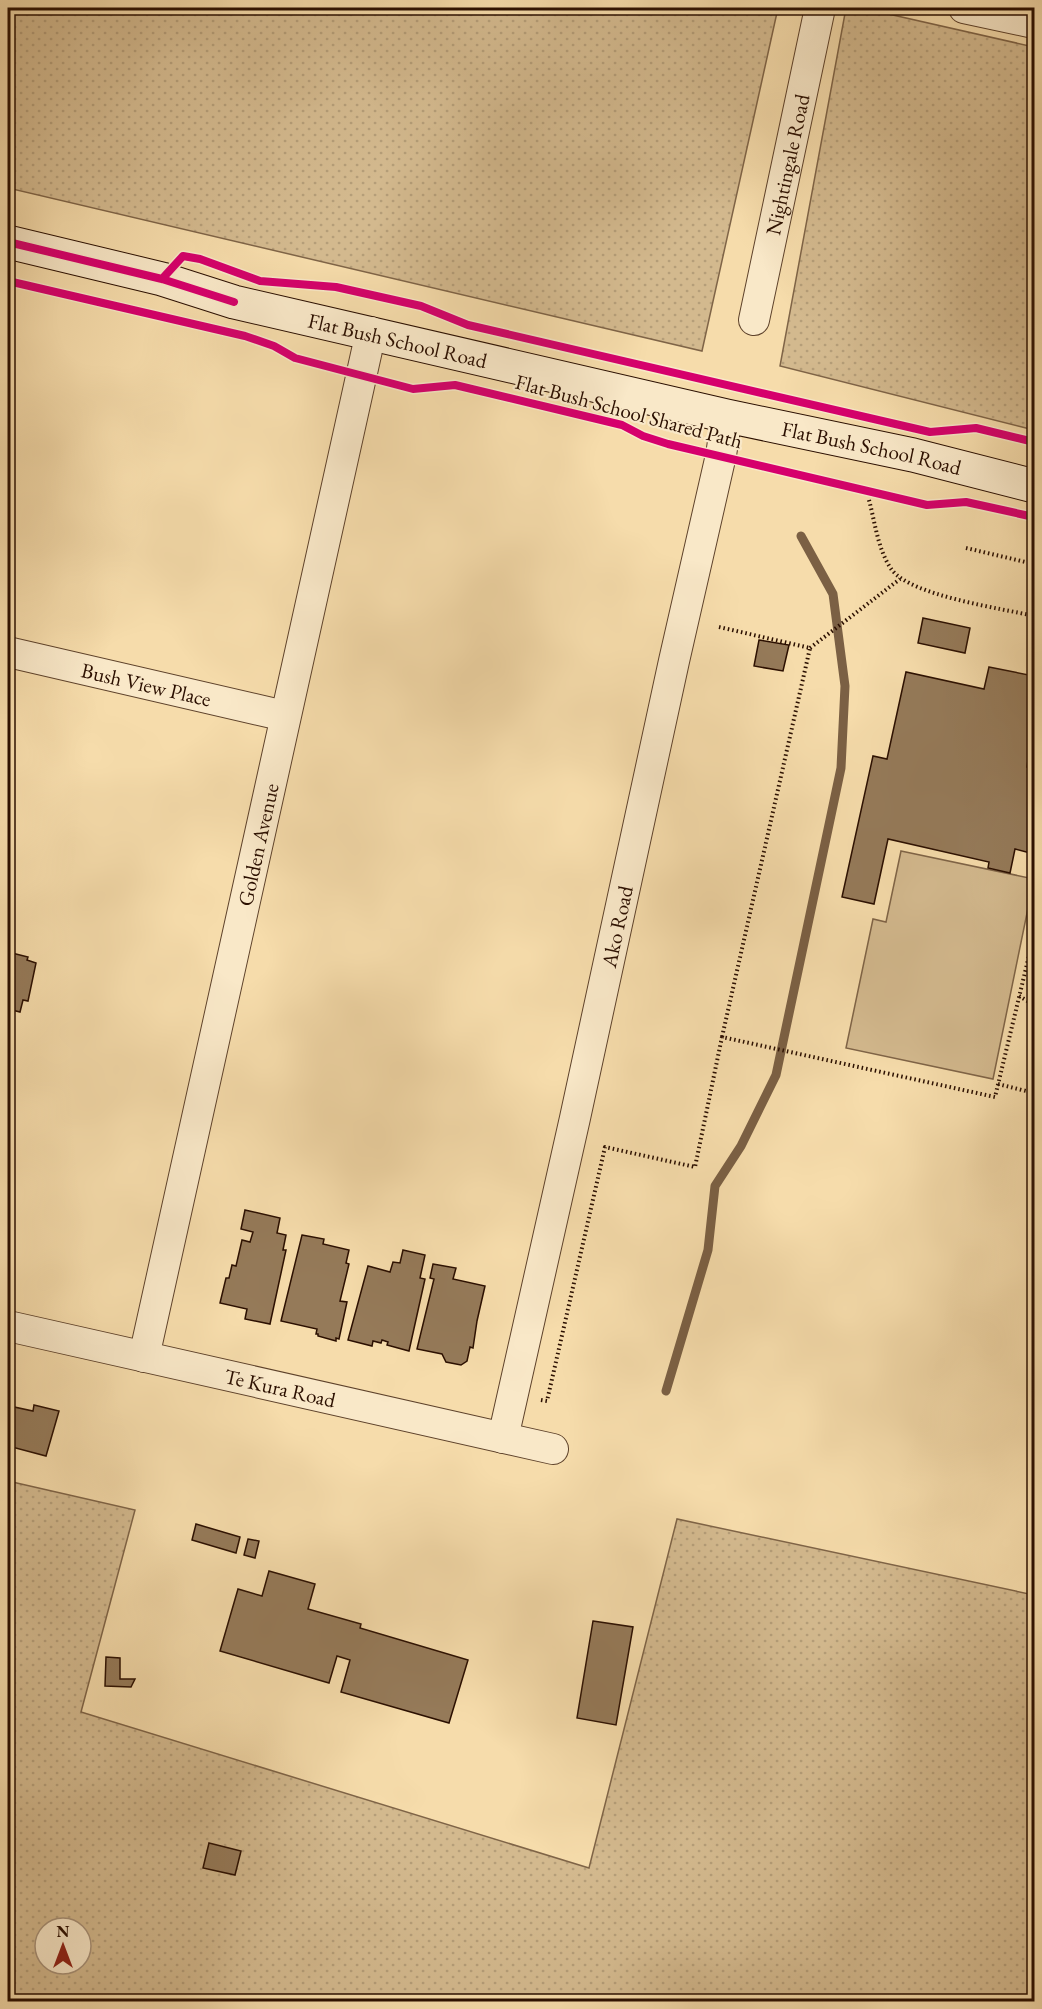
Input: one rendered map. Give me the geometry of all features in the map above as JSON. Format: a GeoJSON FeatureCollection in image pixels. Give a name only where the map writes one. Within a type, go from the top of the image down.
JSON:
{"type":"FeatureCollection","features":[{"type":"Feature","properties":{"kind":"street","name":"Nightingale Road"},"geometry":{"type":"LineString","coordinates":[[754,320],[820,8]]}},
{"type":"Feature","properties":{"kind":"street"},"geometry":{"type":"LineString","coordinates":[[964,8],[1035,23]]}},
{"type":"Feature","properties":{"kind":"street","name":"Flat Bush School Road"},"geometry":{"type":"LineString","coordinates":[[8,242],[162,279],[234,302],[727,416],[920,457],[1035,486]]}},
{"type":"Feature","properties":{"kind":"street","name":"Golden Avenue"},"geometry":{"type":"LineString","coordinates":[[144,1357],[371,332]]}},
{"type":"Feature","properties":{"kind":"street","name":"Ako Road"},"geometry":{"type":"LineString","coordinates":[[503,1438],[576,1118],[676,649],[721,455],[727,416]]}},
{"type":"Feature","properties":{"kind":"street","name":"Bush View Place"},"geometry":{"type":"LineString","coordinates":[[8,652],[285,716]]}},
{"type":"Feature","properties":{"kind":"street","name":"Te Kura Road"},"geometry":{"type":"LineString","coordinates":[[8,1326],[553,1449]]}},
{"type":"Feature","properties":{"kind":"path"},"geometry":{"type":"LineString","coordinates":[[869,500],[885,555],[891,568],[900,579],[940,594],[1035,616]]}},
{"type":"Feature","properties":{"kind":"path"},"geometry":{"type":"LineString","coordinates":[[966,548],[1035,564]]}},
{"type":"Feature","properties":{"kind":"path"},"geometry":{"type":"LineString","coordinates":[[532,1398],[547,1401],[605,1147],[695,1167],[810,648],[900,579]]}},
{"type":"Feature","properties":{"kind":"path"},"geometry":{"type":"LineString","coordinates":[[719,627],[810,648]]}},
{"type":"Feature","properties":{"kind":"path"},"geometry":{"type":"LineString","coordinates":[[722,1037],[995,1096],[1035,935]]}},
{"type":"Feature","properties":{"kind":"path"},"geometry":{"type":"LineString","coordinates":[[1019,996],[1035,1005]]}},
{"type":"Feature","properties":{"kind":"path"},"geometry":{"type":"LineString","coordinates":[[998,1084],[1035,1093]]}},
{"type":"Feature","properties":{"kind":"shaded area"},"geometry":{"type":"Polygon","coordinates":[[[8,8],[778,8],[702,351],[8,188],[8,8]]]}},
{"type":"Feature","properties":{"kind":"shaded area"},"geometry":{"type":"Polygon","coordinates":[[[846,8],[862,8],[1034,47],[1034,430],[780,366],[846,8]]]}},
{"type":"Feature","properties":{"kind":"shaded area"},"geometry":{"type":"Polygon","coordinates":[[[901,851],[1034,879],[993,1079],[846,1048],[873,919],[886,922],[901,851]]]}},
{"type":"Feature","properties":{"kind":"shaded area"},"geometry":{"type":"Polygon","coordinates":[[[8,1481],[135,1510],[81,1712],[589,1868],[677,1519],[1034,1595],[1034,2001],[8,2002],[8,1481]]]}},
{"type":"Feature","properties":{"kind":"building"},"geometry":{"type":"Polygon","coordinates":[[[923,618],[970,628],[965,653],[918,643],[923,618]]]}},
{"type":"Feature","properties":{"kind":"building"},"geometry":{"type":"Polygon","coordinates":[[[759,640],[789,645],[783,671],[754,666],[759,640]]]}},
{"type":"Feature","properties":{"kind":"building"},"geometry":{"type":"Polygon","coordinates":[[[989,667],[1034,676],[1034,730],[1032,729],[1027,767],[1033,770],[1034,762],[1034,854],[1015,849],[1010,873],[988,868],[989,862],[888,839],[874,904],[842,897],[873,756],[887,759],[906,672],[984,689],[989,667]]]}},
{"type":"Feature","properties":{"kind":"building"},"geometry":{"type":"Polygon","coordinates":[[[8,952],[28,957],[27,960],[36,963],[28,1001],[23,1000],[20,1012],[8,1009],[8,952]]]}},
{"type":"Feature","properties":{"kind":"building"},"geometry":{"type":"Polygon","coordinates":[[[245,1210],[280,1218],[277,1233],[286,1235],[283,1250],[286,1250],[270,1324],[245,1319],[247,1309],[220,1303],[226,1278],[229,1278],[232,1265],[236,1266],[242,1240],[250,1242],[253,1232],[241,1229],[245,1210]]]}},
{"type":"Feature","properties":{"kind":"building"},"geometry":{"type":"Polygon","coordinates":[[[302,1235],[324,1239],[323,1244],[349,1250],[346,1263],[349,1264],[340,1301],[347,1302],[339,1339],[336,1338],[336,1341],[318,1336],[317,1329],[281,1321],[302,1235]]]}},
{"type":"Feature","properties":{"kind":"building"},"geometry":{"type":"Polygon","coordinates":[[[403,1250],[425,1255],[420,1278],[425,1279],[409,1351],[387,1345],[388,1342],[382,1340],[381,1343],[373,1341],[372,1346],[348,1340],[368,1266],[390,1272],[393,1262],[400,1263],[403,1250]]]}},
{"type":"Feature","properties":{"kind":"building"},"geometry":{"type":"Polygon","coordinates":[[[433,1264],[456,1268],[453,1279],[485,1286],[473,1348],[470,1347],[467,1361],[461,1365],[446,1362],[442,1354],[417,1349],[434,1279],[430,1278],[433,1264]]]}},
{"type":"Feature","properties":{"kind":"building"},"geometry":{"type":"Polygon","coordinates":[[[34,1405],[59,1411],[46,1456],[8,1446],[8,1410],[13,1412],[14,1407],[33,1411],[34,1405]]]}},
{"type":"Feature","properties":{"kind":"building"},"geometry":{"type":"Polygon","coordinates":[[[196,1524],[240,1537],[236,1553],[192,1540],[196,1524]]]}},
{"type":"Feature","properties":{"kind":"building"},"geometry":{"type":"Polygon","coordinates":[[[248,1539],[259,1541],[255,1558],[244,1555],[248,1539]]]}},
{"type":"Feature","properties":{"kind":"building"},"geometry":{"type":"Polygon","coordinates":[[[269,1571],[315,1584],[308,1609],[361,1624],[360,1628],[468,1660],[449,1723],[341,1692],[350,1660],[337,1656],[329,1683],[220,1651],[238,1589],[262,1596],[269,1571]]]}},
{"type":"Feature","properties":{"kind":"building"},"geometry":{"type":"Polygon","coordinates":[[[593,1621],[633,1627],[616,1725],[577,1718],[593,1621]]]}},
{"type":"Feature","properties":{"kind":"building"},"geometry":{"type":"Polygon","coordinates":[[[106,1657],[120,1658],[120,1679],[135,1679],[131,1687],[105,1686],[106,1657]]]}},
{"type":"Feature","properties":{"kind":"building"},"geometry":{"type":"Polygon","coordinates":[[[209,1843],[241,1851],[235,1875],[203,1868],[209,1843]]]}},
{"type":"Feature","properties":{"kind":"waterway"},"geometry":{"type":"LineString","coordinates":[[666,1391],[708,1250],[715,1186],[741,1146],[776,1075],[841,768],[845,686],[833,594],[801,536]]}},
{"type":"Feature","properties":{"kind":"cycle path"},"geometry":{"type":"LineString","coordinates":[[8,242],[162,279],[234,302]]}},
{"type":"Feature","properties":{"kind":"cycle path"},"geometry":{"type":"LineString","coordinates":[[162,279],[183,256],[200,259],[260,281],[336,287],[421,306],[468,325],[930,432],[976,428],[1034,442]]}},
{"type":"Feature","properties":{"kind":"cycle path","name":"Flat Bush School Shared Path"},"geometry":{"type":"LineString","coordinates":[[8,281],[245,336],[274,346],[295,358],[413,389],[455,385],[622,425],[643,436],[668,444],[927,505],[966,502],[1034,517]]}}]}
